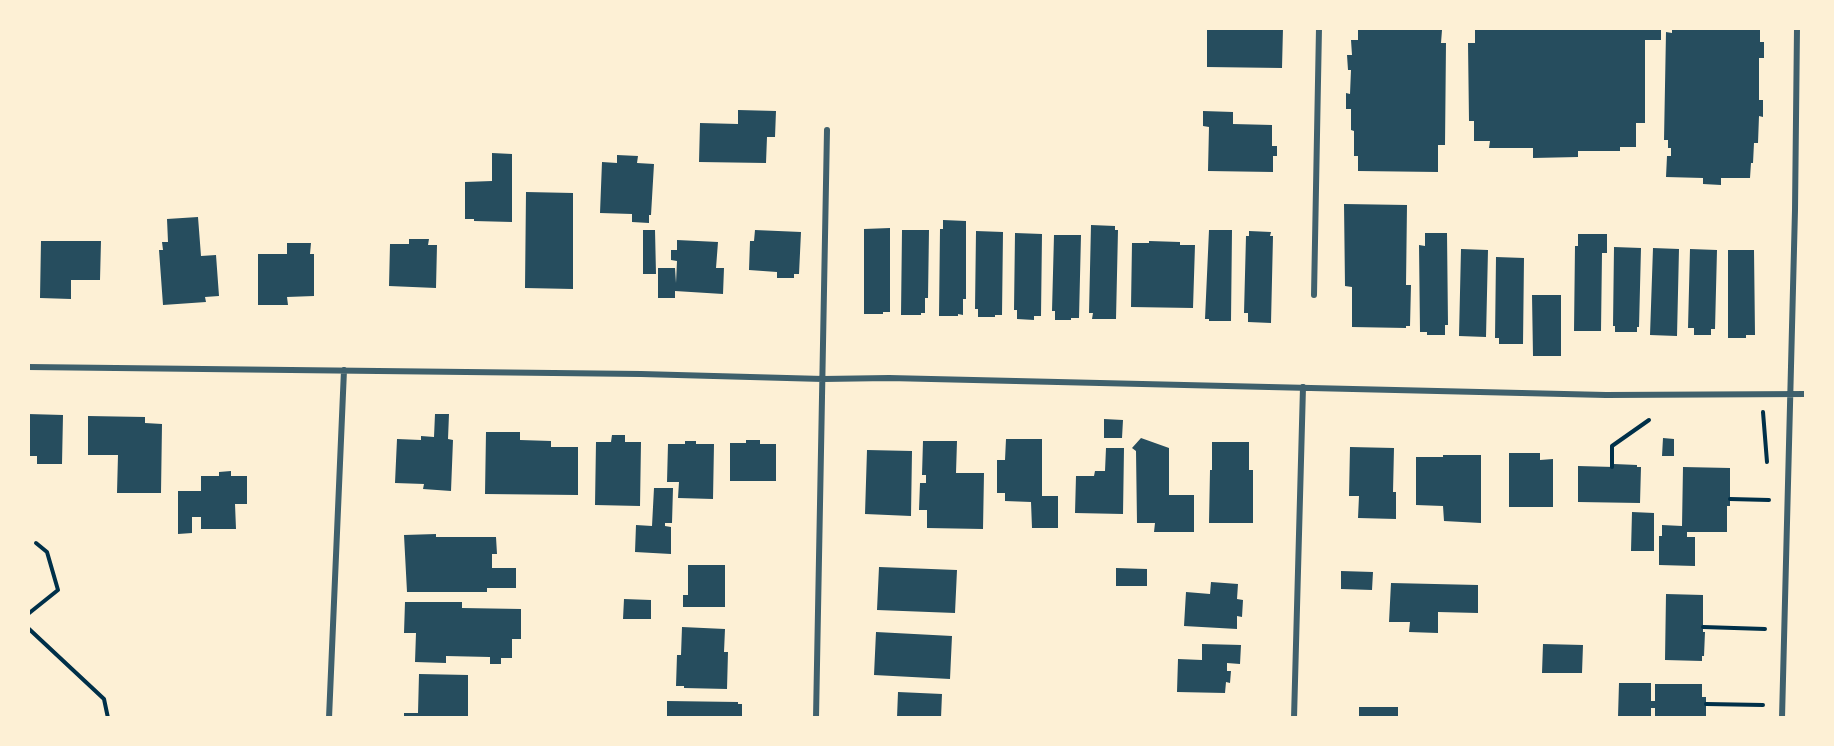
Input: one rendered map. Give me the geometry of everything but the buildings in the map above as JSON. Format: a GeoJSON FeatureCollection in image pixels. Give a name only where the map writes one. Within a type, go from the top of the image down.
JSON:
{"type":"FeatureCollection","features":[{"type":"Feature","properties":{"kind":"street"},"geometry":{"type":"LineString","coordinates":[[1314,295],[1319,28]]}},
{"type":"Feature","properties":{"kind":"street"},"geometry":{"type":"LineString","coordinates":[[1782,717],[1791,394],[1797,28]]}},
{"type":"Feature","properties":{"kind":"street"},"geometry":{"type":"LineString","coordinates":[[816,717],[827,130]]}},
{"type":"Feature","properties":{"kind":"street"},"geometry":{"type":"LineString","coordinates":[[28,367],[617,374],[823,379],[889,378],[1606,395],[1806,394]]}},
{"type":"Feature","properties":{"kind":"street"},"geometry":{"type":"LineString","coordinates":[[329,717],[344,370]]}},
{"type":"Feature","properties":{"kind":"street"},"geometry":{"type":"LineString","coordinates":[[1294,717],[1303,387]]}},
{"type":"Feature","properties":{"kind":"path"},"geometry":{"type":"LineString","coordinates":[[1612,467],[1612,447],[1649,420]]}},
{"type":"Feature","properties":{"kind":"path"},"geometry":{"type":"LineString","coordinates":[[1730,499],[1770,500]]}},
{"type":"Feature","properties":{"kind":"path"},"geometry":{"type":"LineString","coordinates":[[28,614],[58,590],[47,552],[36,543]]}},
{"type":"Feature","properties":{"kind":"path"},"geometry":{"type":"LineString","coordinates":[[1703,627],[1769,629]]}},
{"type":"Feature","properties":{"kind":"path"},"geometry":{"type":"LineString","coordinates":[[28,628],[104,699],[108,717]]}},
{"type":"Feature","properties":{"kind":"path"},"geometry":{"type":"LineString","coordinates":[[1706,705],[1767,706]]}}]}
